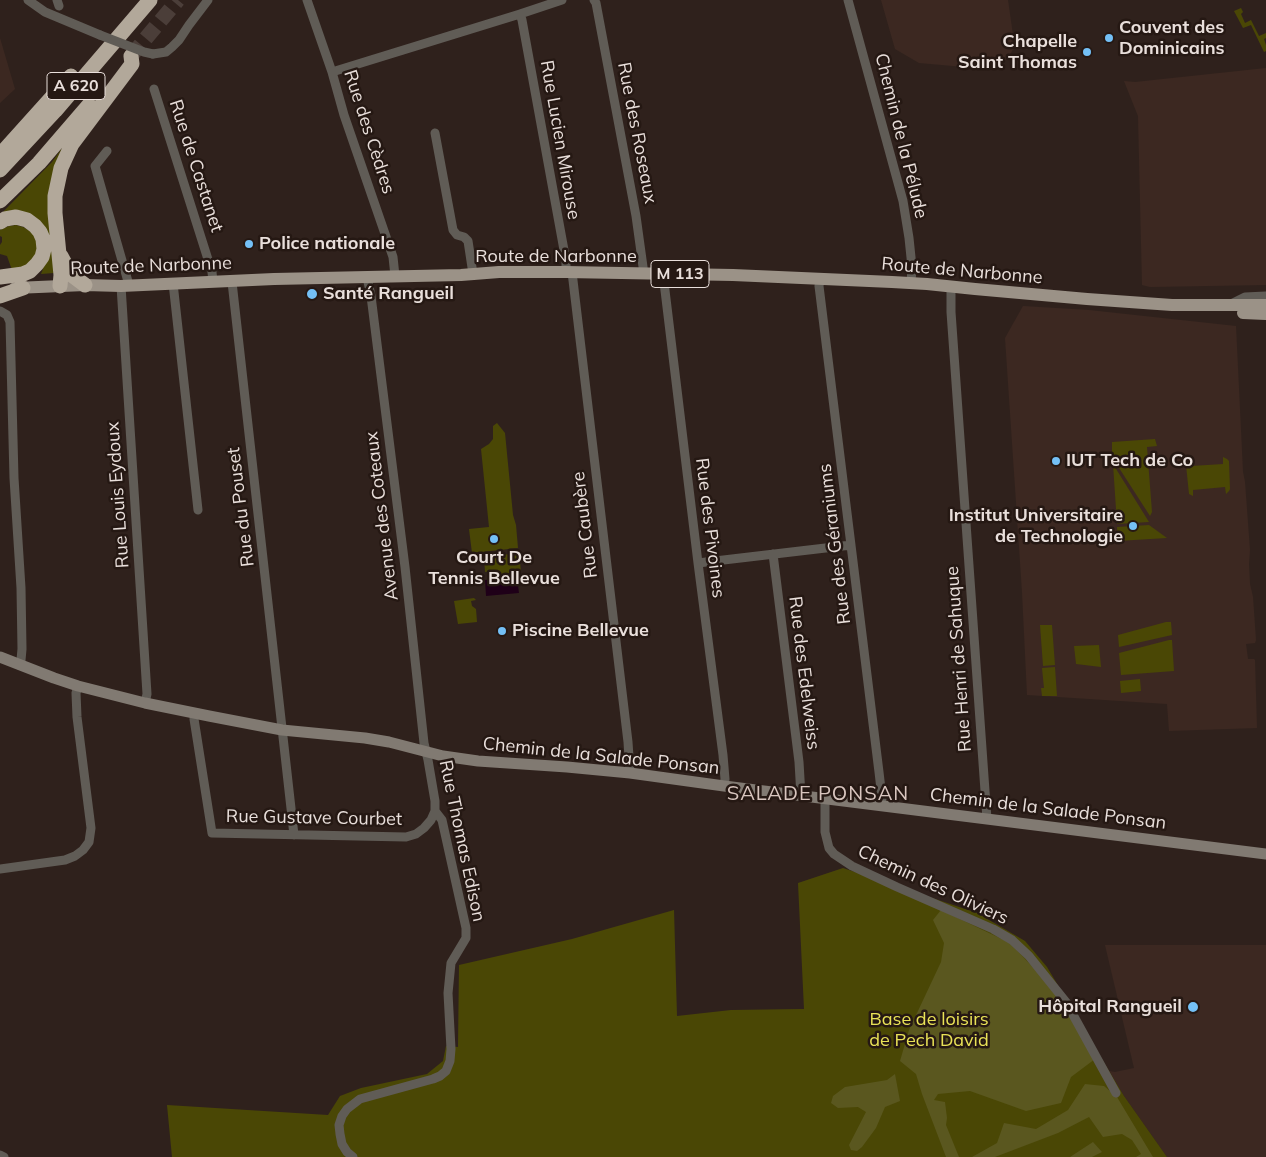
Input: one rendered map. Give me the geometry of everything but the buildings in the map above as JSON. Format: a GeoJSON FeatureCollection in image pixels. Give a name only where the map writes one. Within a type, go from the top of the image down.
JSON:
{"type":"FeatureCollection","features":[{"type":"Feature","properties":{"kind":"highway"},"geometry":{"type":"LineString","coordinates":[[4,149],[138,0]]}},
{"type":"Feature","properties":{"kind":"highway","name":"A 620"},"geometry":{"type":"LineString","coordinates":[[0,170],[55,111],[150,0]]}},
{"type":"Feature","properties":{"kind":"highway","name":"A 620"},"geometry":{"type":"LineString","coordinates":[[0,201],[39,163],[131,56],[132,64],[72,144],[61,168],[55,196],[59,250]]}},
{"type":"Feature","properties":{"kind":"highway"},"geometry":{"type":"LineString","coordinates":[[0,222],[16,217],[27,220],[36,226],[40,232],[44,249],[42,257],[30,271],[0,277]]}},
{"type":"Feature","properties":{"kind":"highway"},"geometry":{"type":"LineString","coordinates":[[59,250],[68,269],[85,285]]}},
{"type":"Feature","properties":{"kind":"highway"},"geometry":{"type":"LineString","coordinates":[[59,250],[60,286]]}},
{"type":"Feature","properties":{"kind":"highway"},"geometry":{"type":"LineString","coordinates":[[0,296],[24,288]]}},
{"type":"Feature","properties":{"kind":"main road","name":"Route de Narbonne"},"geometry":{"type":"LineString","coordinates":[[0,288],[85,285],[125,286],[274,279],[510,272],[569,272],[911,283],[1172,305],[1266,305]]}},
{"type":"Feature","properties":{"kind":"main road","name":"Route de Narbonne"},"geometry":{"type":"LineString","coordinates":[[1172,305],[1192,310],[1263,316]]}},
{"type":"Feature","properties":{"kind":"street"},"geometry":{"type":"LineString","coordinates":[[28,0],[45,12],[100,35],[153,54],[166,52],[172,47],[208,0]]}},
{"type":"Feature","properties":{"kind":"street","name":"Rue des Cèdres"},"geometry":{"type":"LineString","coordinates":[[307,0],[393,257],[395,276]]}},
{"type":"Feature","properties":{"kind":"street"},"geometry":{"type":"LineString","coordinates":[[332,72],[562,0]]}},
{"type":"Feature","properties":{"kind":"street","name":"Rue des Roseaux"},"geometry":{"type":"LineString","coordinates":[[594,0],[634,206],[644,274]]}},
{"type":"Feature","properties":{"kind":"street","name":"Chemin de la Pélude"},"geometry":{"type":"LineString","coordinates":[[848,0],[903,202],[912,267],[911,283]]}},
{"type":"Feature","properties":{"kind":"street","name":"Rue Lucien Mirouse"},"geometry":{"type":"LineString","coordinates":[[520,14],[569,272]]}},
{"type":"Feature","properties":{"kind":"street","name":"Rue de Castanet"},"geometry":{"type":"LineString","coordinates":[[154,89],[212,272],[213,282]]}},
{"type":"Feature","properties":{"kind":"street"},"geometry":{"type":"LineString","coordinates":[[435,133],[453,230],[457,235],[464,237],[468,241],[473,274]]}},
{"type":"Feature","properties":{"kind":"street","name":"Rue Louis Eydoux"},"geometry":{"type":"LineString","coordinates":[[108,151],[95,166],[125,286],[147,694],[145,703]]}},
{"type":"Feature","properties":{"kind":"street","name":"Rue Caubère"},"geometry":{"type":"LineString","coordinates":[[569,272],[628,742],[630,774]]}},
{"type":"Feature","properties":{"kind":"street","name":"Rue des Pivoines"},"geometry":{"type":"LineString","coordinates":[[663,274],[723,755],[724,786]]}},
{"type":"Feature","properties":{"kind":"street","name":"Avenue des Coteaux"},"geometry":{"type":"LineString","coordinates":[[367,277],[402,541],[426,752]]}},
{"type":"Feature","properties":{"kind":"street","name":"Rue des Géraniums"},"geometry":{"type":"LineString","coordinates":[[820,279],[882,798],[881,806]]}},
{"type":"Feature","properties":{"kind":"street","name":"Rue du Pouset"},"geometry":{"type":"LineString","coordinates":[[232,282],[294,835]]}},
{"type":"Feature","properties":{"kind":"street"},"geometry":{"type":"LineString","coordinates":[[172,284],[198,510]]}},
{"type":"Feature","properties":{"kind":"street","name":"Rue Henri de Sahuque"},"geometry":{"type":"LineString","coordinates":[[951,286],[987,819]]}},
{"type":"Feature","properties":{"kind":"street","name":"Route de Narbonne"},"geometry":{"type":"LineString","coordinates":[[1228,305],[1245,297],[1266,296]]}},
{"type":"Feature","properties":{"kind":"street"},"geometry":{"type":"LineString","coordinates":[[0,311],[8,315],[10,322],[14,478],[21,588],[22,640],[19,665]]}},
{"type":"Feature","properties":{"kind":"street"},"geometry":{"type":"LineString","coordinates":[[698,563],[851,545]]}},
{"type":"Feature","properties":{"kind":"street","name":"Rue des Edelweiss"},"geometry":{"type":"LineString","coordinates":[[773,554],[799,762],[801,796]]}},
{"type":"Feature","properties":{"kind":"street","name":"Chemin de la Salade Ponsan"},"geometry":{"type":"LineString","coordinates":[[0,657],[78,686],[145,703],[282,730],[389,742],[443,756],[478,761],[567,767],[630,774],[1266,854]]}},
{"type":"Feature","properties":{"kind":"street"},"geometry":{"type":"LineString","coordinates":[[0,869],[65,860],[83,850],[89,842],[91,828],[77,717],[76,693],[78,686]]}},
{"type":"Feature","properties":{"kind":"street","name":"Rue Gustave Courbet"},"geometry":{"type":"LineString","coordinates":[[195,713],[194,719],[212,833],[406,837],[416,834],[424,828],[431,820],[435,810]]}},
{"type":"Feature","properties":{"kind":"street","name":"Rue Thomas Edison"},"geometry":{"type":"LineString","coordinates":[[353,1157],[342,1144],[340,1134],[342,1116],[347,1109],[360,1099],[440,1076],[446,1071],[450,1062],[448,993],[451,963],[466,938],[466,928],[442,820],[435,810],[435,800],[426,752]]}},
{"type":"Feature","properties":{"kind":"street","name":"Chemin des Oliviers"},"geometry":{"type":"LineString","coordinates":[[825,799],[825,832],[829,848],[834,854],[852,866],[993,929],[1012,940],[1030,956],[1066,1002],[1116,1093]]}},
{"type":"Feature","properties":{"kind":"street"},"geometry":{"type":"LineString","coordinates":[[0,1155],[4,1157]]}},
{"type":"Feature","properties":{"kind":"shaded area"},"geometry":{"type":"Polygon","coordinates":[[[881,0],[1008,0],[1014,42],[1013,49],[1005,61],[987,69],[919,63],[895,49],[881,0]]]}},
{"type":"Feature","properties":{"kind":"shaded area"},"geometry":{"type":"Polygon","coordinates":[[[0,38],[15,89],[0,103],[0,38]]]}},
{"type":"Feature","properties":{"kind":"shaded area"},"geometry":{"type":"Polygon","coordinates":[[[1266,68],[1266,285],[1150,287],[1142,285],[1138,116],[1124,81],[1135,82],[1266,68]]]}},
{"type":"Feature","properties":{"kind":"shaded area","name":"Institut Universitaire de Technologie"},"geometry":{"type":"Polygon","coordinates":[[[1023,306],[1089,310],[1236,326],[1243,472],[1250,550],[1250,584],[1253,597],[1256,640],[1255,643],[1246,644],[1248,659],[1255,660],[1257,728],[1169,731],[1167,704],[1027,695],[1005,338],[1023,306]]]}},
{"type":"Feature","properties":{"kind":"shaded area"},"geometry":{"type":"Polygon","coordinates":[[[517,577],[519,593],[486,596],[485,580],[517,577]]]}},
{"type":"Feature","properties":{"kind":"shaded area","name":"Hôpital Rangueil"},"geometry":{"type":"Polygon","coordinates":[[[1105,945],[1266,945],[1266,1157],[1167,1157],[1124,1096],[1109,1071],[1115,1072],[1134,1068],[1105,945]]]}},
{"type":"Feature","properties":{"kind":"green space"},"geometry":{"type":"Polygon","coordinates":[[[1241,8],[1243,12],[1241,14],[1245,23],[1251,20],[1259,36],[1266,33],[1266,38],[1264,39],[1266,51],[1264,52],[1251,25],[1243,28],[1234,11],[1241,8]]]}},
{"type":"Feature","properties":{"kind":"green space"},"geometry":{"type":"Polygon","coordinates":[[[65,144],[54,273],[41,274],[46,237],[0,215],[52,162],[65,144]]]}},
{"type":"Feature","properties":{"kind":"green space"},"geometry":{"type":"Polygon","coordinates":[[[16,225],[30,231],[35,236],[37,253],[28,266],[12,270],[7,256],[0,254],[2,237],[0,236],[0,230],[16,225]]]}},
{"type":"Feature","properties":{"kind":"green space"},"geometry":{"type":"Polygon","coordinates":[[[497,423],[505,433],[518,548],[472,553],[469,529],[489,527],[481,449],[493,439],[493,426],[497,423]]]}},
{"type":"Feature","properties":{"kind":"green space"},"geometry":{"type":"Polygon","coordinates":[[[1155,439],[1157,446],[1147,447],[1152,512],[1150,516],[1112,457],[1112,442],[1155,439]]]}},
{"type":"Feature","properties":{"kind":"green space"},"geometry":{"type":"Polygon","coordinates":[[[1223,457],[1229,461],[1229,491],[1226,494],[1225,487],[1193,490],[1193,496],[1189,494],[1186,465],[1189,460],[1191,459],[1191,466],[1223,464],[1223,457]]]}},
{"type":"Feature","properties":{"kind":"green space"},"geometry":{"type":"Polygon","coordinates":[[[1113,464],[1149,522],[1117,524],[1113,464]]]}},
{"type":"Feature","properties":{"kind":"green space"},"geometry":{"type":"Polygon","coordinates":[[[1149,525],[1167,538],[1118,541],[1117,527],[1149,525]]]}},
{"type":"Feature","properties":{"kind":"green space"},"geometry":{"type":"Polygon","coordinates":[[[519,553],[521,572],[493,575],[492,571],[485,572],[484,557],[519,553]]]}},
{"type":"Feature","properties":{"kind":"green space"},"geometry":{"type":"Polygon","coordinates":[[[474,598],[476,600],[471,601],[472,606],[476,609],[477,622],[458,624],[454,601],[474,598]]]}},
{"type":"Feature","properties":{"kind":"green space"},"geometry":{"type":"Polygon","coordinates":[[[1171,622],[1172,635],[1119,647],[1118,635],[1171,622]]]}},
{"type":"Feature","properties":{"kind":"green space"},"geometry":{"type":"Polygon","coordinates":[[[1040,625],[1052,625],[1055,665],[1043,666],[1040,625]]]}},
{"type":"Feature","properties":{"kind":"green space"},"geometry":{"type":"Polygon","coordinates":[[[1172,640],[1174,671],[1121,675],[1119,653],[1172,640]]]}},
{"type":"Feature","properties":{"kind":"green space"},"geometry":{"type":"Polygon","coordinates":[[[1099,645],[1101,667],[1076,664],[1074,646],[1099,645]]]}},
{"type":"Feature","properties":{"kind":"green space"},"geometry":{"type":"Polygon","coordinates":[[[1055,667],[1057,696],[1042,696],[1041,688],[1044,688],[1042,668],[1055,667]]]}},
{"type":"Feature","properties":{"kind":"green space"},"geometry":{"type":"Polygon","coordinates":[[[1140,679],[1141,691],[1121,693],[1120,681],[1140,679]]]}},
{"type":"Feature","properties":{"kind":"green space","name":"Base de loisirs de Pech David"},"geometry":{"type":"Polygon","coordinates":[[[843,868],[977,913],[1025,941],[1047,967],[1124,1096],[1167,1157],[172,1157],[167,1105],[328,1115],[340,1096],[361,1088],[427,1074],[443,1061],[446,1046],[458,1047],[459,965],[572,939],[674,910],[677,1016],[731,1010],[804,1009],[798,883],[843,868]]]}},
{"type":"Feature","properties":{"kind":"green space"},"geometry":{"type":"Polygon","coordinates":[[[941,910],[1010,943],[1055,991],[1095,1059],[1071,1077],[1061,1103],[1026,1111],[970,1091],[938,1094],[934,1100],[945,1102],[946,1125],[959,1157],[946,1157],[916,1074],[900,1061],[909,1030],[941,962],[944,943],[933,920],[941,910]]]}},
{"type":"Feature","properties":{"kind":"green space"},"geometry":{"type":"Polygon","coordinates":[[[895,1074],[900,1101],[885,1107],[876,1128],[862,1147],[857,1151],[851,1150],[849,1145],[866,1112],[858,1107],[838,1108],[831,1103],[833,1096],[845,1087],[887,1080],[895,1074]]]}},
{"type":"Feature","properties":{"kind":"green space"},"geometry":{"type":"Polygon","coordinates":[[[1085,1084],[1104,1086],[1117,1097],[1153,1157],[1136,1157],[1141,1154],[1132,1140],[1122,1134],[1103,1137],[1089,1117],[1058,1133],[995,1157],[972,1157],[997,1143],[1004,1123],[1036,1129],[1068,1110],[1085,1084]]]}},
{"type":"Feature","properties":{"kind":"green space"},"geometry":{"type":"Polygon","coordinates":[[[1093,1142],[1102,1152],[1092,1157],[1070,1157],[1093,1142]]]}},
{"type":"Feature","properties":{"kind":"tunnel"},"geometry":{"type":"LineString","coordinates":[[131,56],[178,0]]}},
{"type":"Feature","properties":{"kind":"place","name":"Couvent des Dominicains"},"geometry":{"type":"Point","coordinates":[1109,38]}},
{"type":"Feature","properties":{"kind":"place","name":"Chapelle Saint Thomas"},"geometry":{"type":"Point","coordinates":[1087,52]}},
{"type":"Feature","properties":{"kind":"place","name":"Police nationale"},"geometry":{"type":"Point","coordinates":[249,244]}},
{"type":"Feature","properties":{"kind":"place","name":"Santé Rangueil"},"geometry":{"type":"Point","coordinates":[312,294]}},
{"type":"Feature","properties":{"kind":"place","name":"IUT Tech de Co"},"geometry":{"type":"Point","coordinates":[1056,461]}},
{"type":"Feature","properties":{"kind":"place","name":"Institut Universitaire de Technologie"},"geometry":{"type":"Point","coordinates":[1133,526]}},
{"type":"Feature","properties":{"kind":"place","name":"Court De Tennis Bellevue"},"geometry":{"type":"Point","coordinates":[494,539]}},
{"type":"Feature","properties":{"kind":"place","name":"Piscine Bellevue"},"geometry":{"type":"Point","coordinates":[502,631]}},
{"type":"Feature","properties":{"kind":"place","name":"Hôpital Rangueil"},"geometry":{"type":"Point","coordinates":[1193,1007]}},
{"type":"Feature","properties":{"kind":"district","name":"SALADE PONSAN"},"geometry":{"type":"Point","coordinates":[818,794]}}]}
